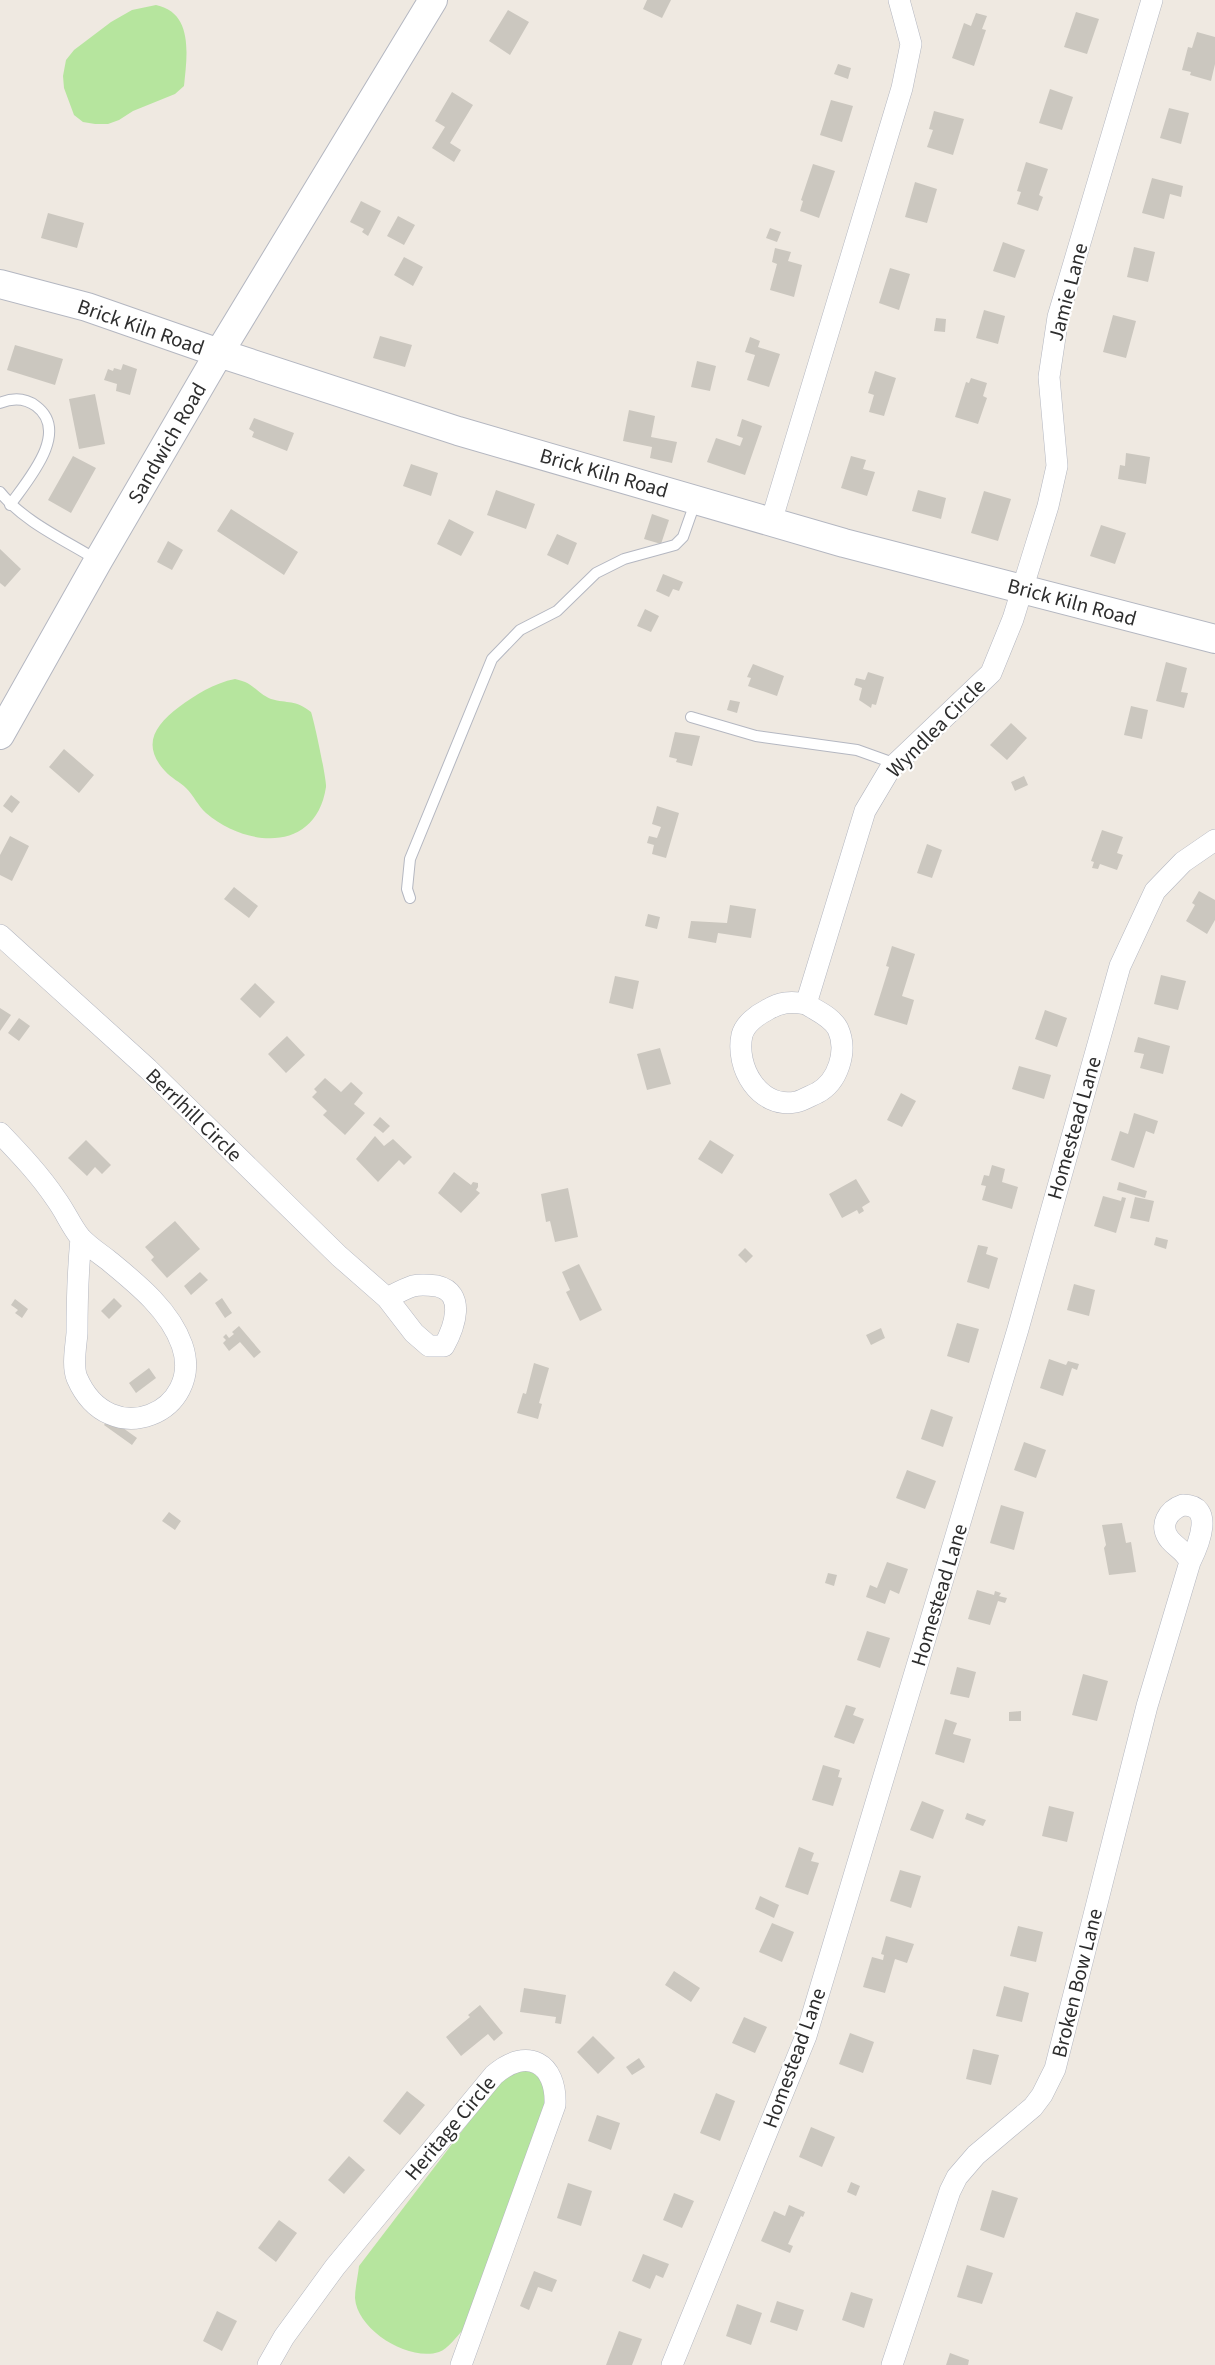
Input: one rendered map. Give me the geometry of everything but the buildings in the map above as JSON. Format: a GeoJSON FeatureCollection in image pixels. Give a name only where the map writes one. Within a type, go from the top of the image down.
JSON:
{"type":"FeatureCollection","features":[{"type":"Feature","properties":{"kind":"main road","name":"Sandwich Road"},"geometry":{"type":"LineString","coordinates":[[0,735],[219,353],[433,0]]}},
{"type":"Feature","properties":{"kind":"main road","name":"Brick Kiln Road"},"geometry":{"type":"LineString","coordinates":[[0,284],[87,307],[458,431],[844,543],[1215,639]]}},
{"type":"Feature","properties":{"kind":"street"},"geometry":{"type":"LineString","coordinates":[[771,522],[902,88],[911,44],[899,0]]}},
{"type":"Feature","properties":{"kind":"street","name":"Jamie Lane"},"geometry":{"type":"LineString","coordinates":[[1022,589],[1048,506],[1057,465],[1049,377],[1058,317],[1152,0]]}},
{"type":"Feature","properties":{"kind":"street","name":"Wyndlea Circle"},"geometry":{"type":"LineString","coordinates":[[806,1004],[865,811],[890,769],[991,673],[1013,619],[1022,589]]}},
{"type":"Feature","properties":{"kind":"street","name":"Homestead Lane"},"geometry":{"type":"LineString","coordinates":[[672,2365],[806,2036],[1014,1341],[1120,966],[1155,891],[1183,862],[1215,840]]}},
{"type":"Feature","properties":{"kind":"street","name":"BerrIhill Circle"},"geometry":{"type":"LineString","coordinates":[[0,935],[148,1069],[339,1256],[387,1298]]}},
{"type":"Feature","properties":{"kind":"street"},"geometry":{"type":"LineString","coordinates":[[796,1002],[806,1004],[829,1018],[838,1030],[842,1056],[837,1073],[820,1091],[796,1102],[774,1101],[757,1090],[747,1073],[741,1057],[742,1034],[755,1017],[778,1004],[796,1002]]}},
{"type":"Feature","properties":{"kind":"street"},"geometry":{"type":"LineString","coordinates":[[0,1133],[56,1198],[81,1238],[123,1272],[155,1303],[174,1327],[183,1346],[186,1365],[182,1383],[174,1398],[156,1413],[141,1418],[121,1419],[103,1410],[88,1396],[76,1376],[76,1287],[81,1238]]}},
{"type":"Feature","properties":{"kind":"street","name":"Broken Bow Lane"},"geometry":{"type":"LineString","coordinates":[[892,2365],[950,2191],[957,2177],[976,2155],[1033,2107],[1055,2069],[1144,1717],[1190,1562]]}},
{"type":"Feature","properties":{"kind":"street","name":"Heritage Circle"},"geometry":{"type":"LineString","coordinates":[[268,2365],[309,2301],[494,2074],[506,2064],[518,2060],[532,2060],[543,2066],[551,2076],[556,2090],[555,2105],[461,2365]]}},
{"type":"Feature","properties":{"kind":"lane"},"geometry":{"type":"LineString","coordinates":[[0,403],[12,399],[33,404],[41,410],[45,417],[49,435],[46,452],[10,505]]}},
{"type":"Feature","properties":{"kind":"lane"},"geometry":{"type":"LineString","coordinates":[[0,492],[10,505],[98,561]]}},
{"type":"Feature","properties":{"kind":"lane"},"geometry":{"type":"LineString","coordinates":[[410,898],[406,889],[410,859],[492,659],[520,630],[557,611],[596,573],[624,559],[675,545],[682,537],[696,500]]}},
{"type":"Feature","properties":{"kind":"lane"},"geometry":{"type":"LineString","coordinates":[[691,717],[756,736],[857,750],[896,764]]}},
{"type":"Feature","properties":{"kind":"green space"},"geometry":{"type":"Polygon","coordinates":[[[156,5],[177,17],[182,26],[186,49],[184,86],[175,94],[108,124],[83,122],[74,115],[64,88],[63,76],[66,60],[74,50],[111,22],[132,10],[156,5]]]}},
{"type":"Feature","properties":{"kind":"green space"},"geometry":{"type":"Polygon","coordinates":[[[235,679],[247,683],[271,699],[296,703],[311,712],[326,787],[320,809],[309,824],[294,833],[278,838],[259,838],[223,825],[206,813],[186,788],[167,773],[154,753],[154,736],[163,721],[205,690],[235,679]]]}},
{"type":"Feature","properties":{"kind":"green space"},"geometry":{"type":"Polygon","coordinates":[[[517,2068],[533,2072],[542,2080],[546,2092],[546,2108],[463,2330],[449,2346],[439,2352],[427,2354],[400,2348],[375,2332],[358,2310],[355,2290],[359,2266],[491,2093],[504,2078],[517,2068]]]}}]}
